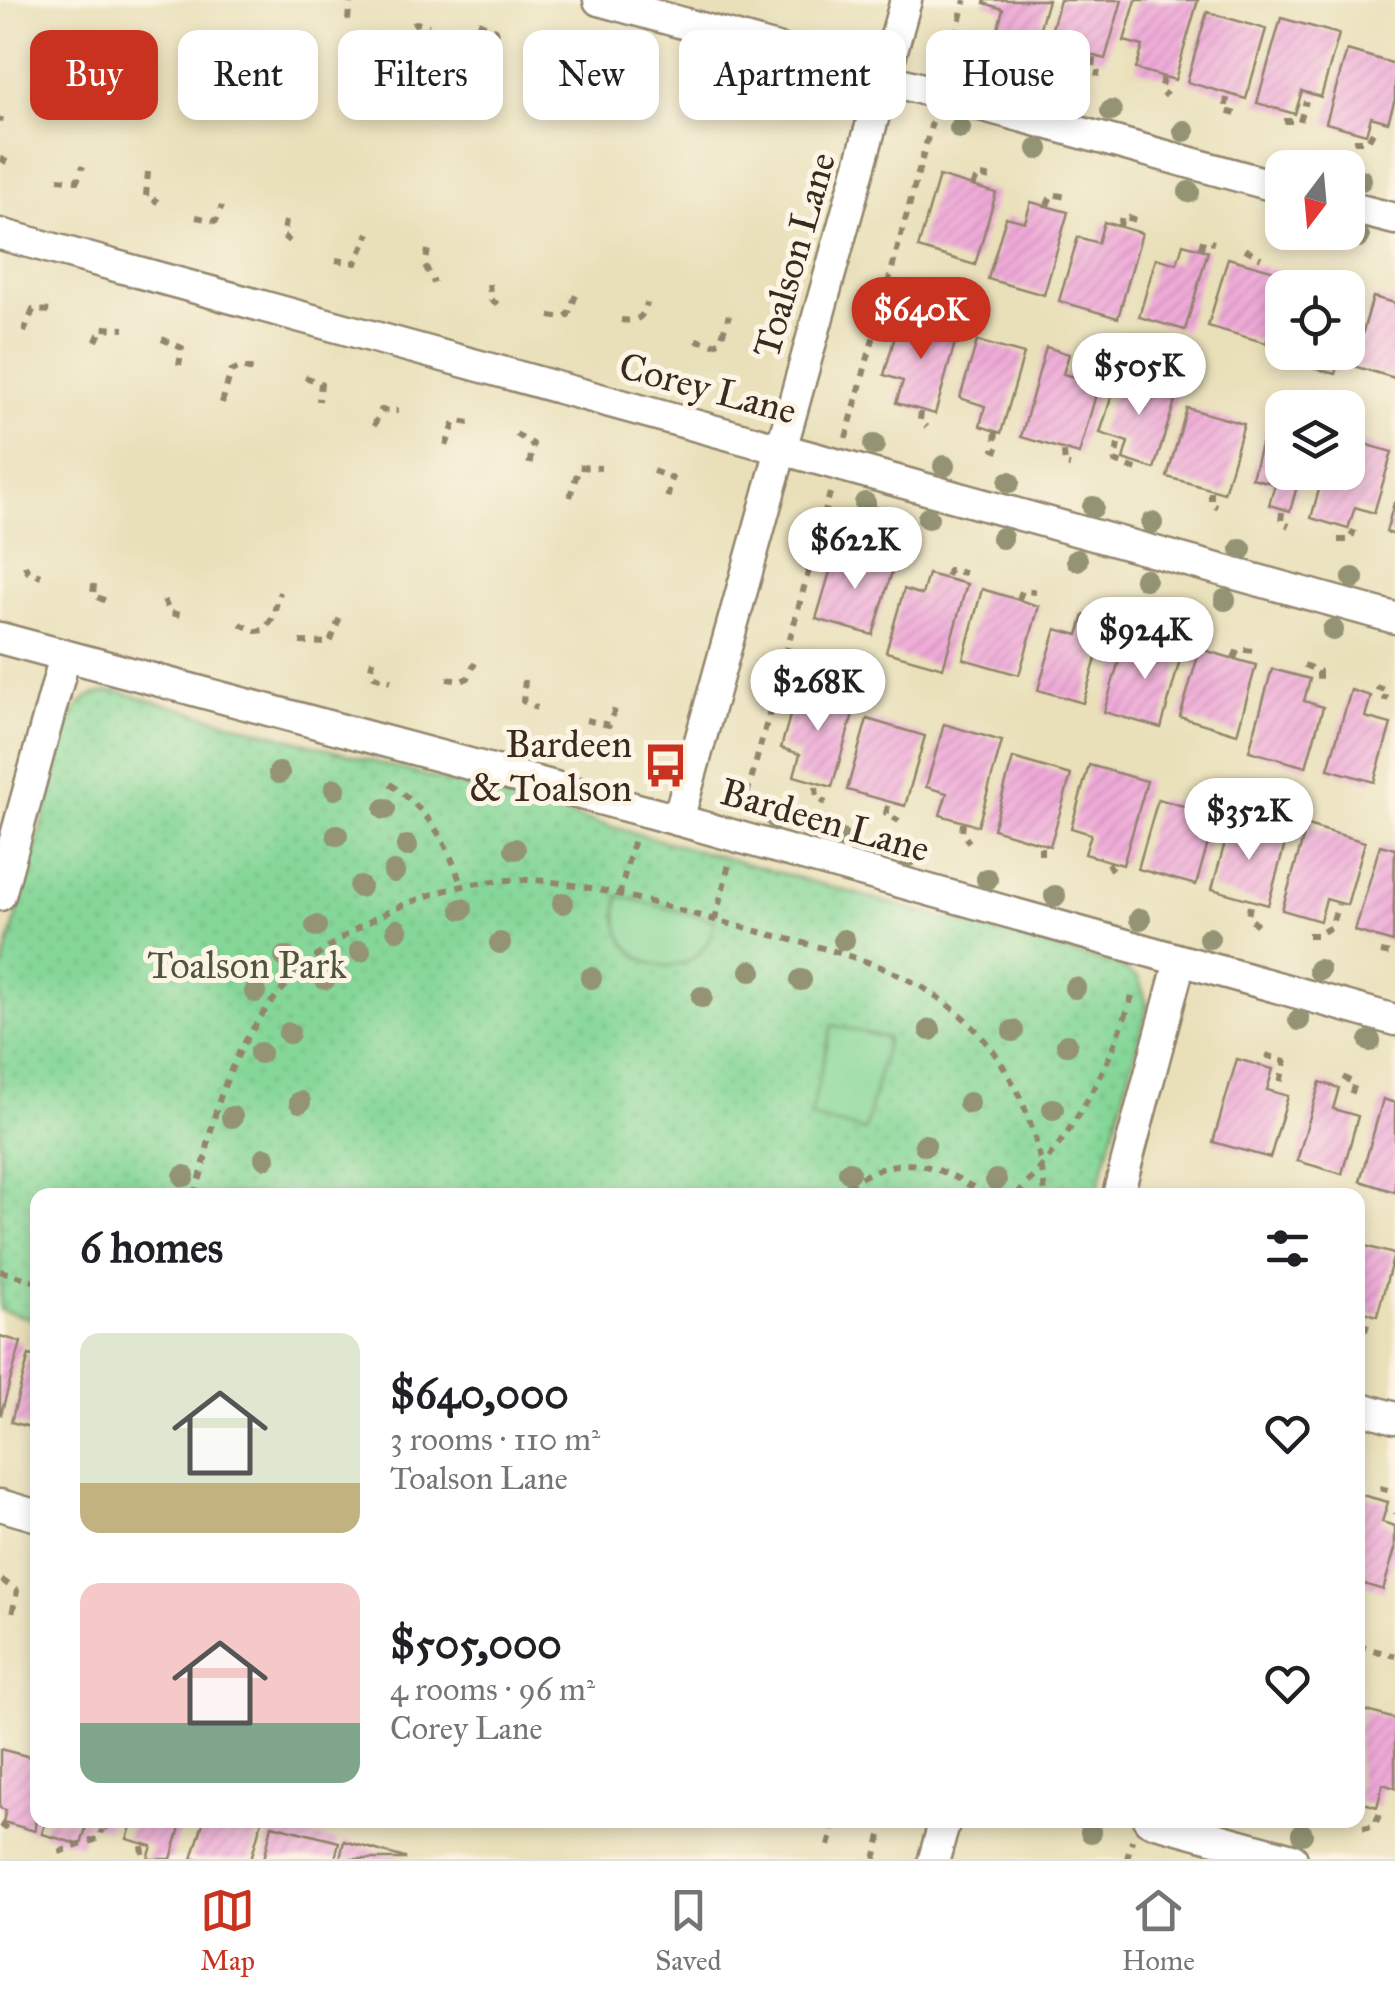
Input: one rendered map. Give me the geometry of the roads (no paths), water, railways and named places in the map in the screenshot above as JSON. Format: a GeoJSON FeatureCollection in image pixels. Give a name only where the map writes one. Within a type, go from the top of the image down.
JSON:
{"type":"FeatureCollection","features":[{"type":"Feature","properties":{"kind":"street"},"geometry":{"type":"LineString","coordinates":[[599,0],[709,30]]}},
{"type":"Feature","properties":{"kind":"street","name":"Toalson Lane"},"geometry":{"type":"LineString","coordinates":[[898,30],[906,0]]}},
{"type":"Feature","properties":{"kind":"street"},"geometry":{"type":"LineString","coordinates":[[906,84],[1265,183]]}},
{"type":"Feature","properties":{"kind":"street","name":"Toalson Lane"},"geometry":{"type":"LineString","coordinates":[[678,820],[872,120]]}},
{"type":"Feature","properties":{"kind":"street"},"geometry":{"type":"LineString","coordinates":[[1365,211],[1395,219]]}},
{"type":"Feature","properties":{"kind":"street","name":"Corey Lane"},"geometry":{"type":"LineString","coordinates":[[0,234],[1395,618]]}},
{"type":"Feature","properties":{"kind":"street","name":"Bardeen Lane"},"geometry":{"type":"LineString","coordinates":[[0,638],[678,820],[1395,1020]]}},
{"type":"Feature","properties":{"kind":"street"},"geometry":{"type":"LineString","coordinates":[[0,894],[65,656]]}},
{"type":"Feature","properties":{"kind":"street"},"geometry":{"type":"LineString","coordinates":[[1120,1188],[1180,961]]}},
{"type":"Feature","properties":{"kind":"street"},"geometry":{"type":"LineString","coordinates":[[1365,1410],[1395,1418]]}},
{"type":"Feature","properties":{"kind":"street"},"geometry":{"type":"LineString","coordinates":[[0,1505],[30,1514]]}},
{"type":"Feature","properties":{"kind":"street"},"geometry":{"type":"LineString","coordinates":[[934,1859],[944,1828]]}},
{"type":"Feature","properties":{"kind":"street"},"geometry":{"type":"LineString","coordinates":[[1178,1828],[1292,1859]]}},
{"type":"Feature","properties":{"kind":"place","name":"Bardeen & Toalson"},"geometry":{"type":"Point","coordinates":[665,766]}},
{"type":"Feature","properties":{"kind":"park label","name":"Toalson Park"},"geometry":{"type":"Point","coordinates":[247,965]}}]}
